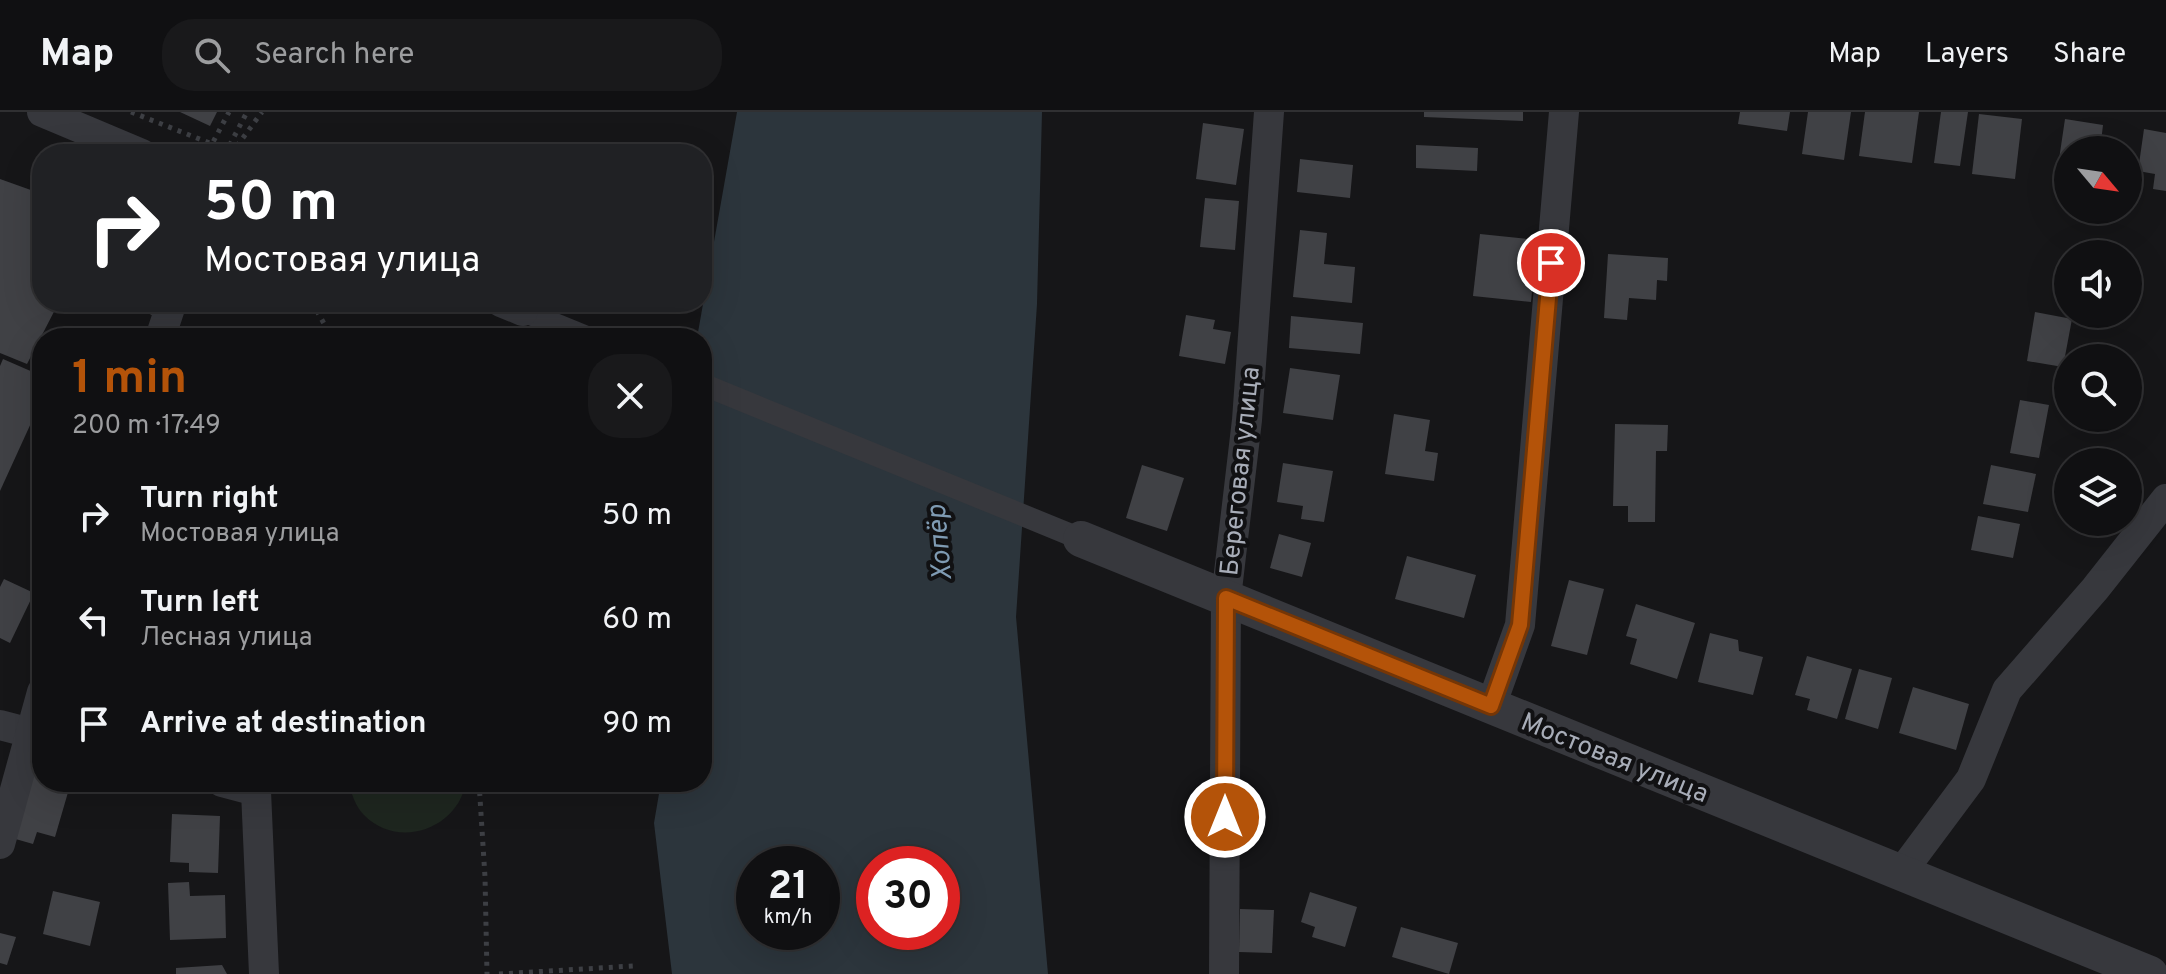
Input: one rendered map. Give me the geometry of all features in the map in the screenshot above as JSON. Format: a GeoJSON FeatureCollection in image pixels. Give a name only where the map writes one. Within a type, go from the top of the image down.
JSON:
{"type":"FeatureCollection","features":[{"type":"Feature","properties":{"kind":"street"},"geometry":{"type":"LineString","coordinates":[[42,112],[118,144]]}},
{"type":"Feature","properties":{"kind":"street","name":"Береговая улица"},"geometry":{"type":"LineString","coordinates":[[1224,974],[1226,598],[1247,420],[1269,112]]}},
{"type":"Feature","properties":{"kind":"street"},"geometry":{"type":"LineString","coordinates":[[1491,706],[1520,625],[1564,112]]}},
{"type":"Feature","properties":{"kind":"street"},"geometry":{"type":"LineString","coordinates":[[526,312],[565,328]]}},
{"type":"Feature","properties":{"kind":"street"},"geometry":{"type":"LineString","coordinates":[[712,388],[1081,539]]}},
{"type":"Feature","properties":{"kind":"street"},"geometry":{"type":"LineString","coordinates":[[1901,873],[1971,779],[2007,690],[2095,589],[2166,499]]}},
{"type":"Feature","properties":{"kind":"street","name":"Мостовая улица"},"geometry":{"type":"LineString","coordinates":[[1081,539],[2150,974]]}},
{"type":"Feature","properties":{"kind":"street"},"geometry":{"type":"LineString","coordinates":[[0,844],[23,731],[32,713]]}},
{"type":"Feature","properties":{"kind":"street"},"geometry":{"type":"LineString","coordinates":[[256,792],[264,974]]}},
{"type":"Feature","properties":{"kind":"path"},"geometry":{"type":"LineString","coordinates":[[131,112],[212,144],[229,112]]}},
{"type":"Feature","properties":{"kind":"path"},"geometry":{"type":"LineString","coordinates":[[233,144],[247,112]]}},
{"type":"Feature","properties":{"kind":"path"},"geometry":{"type":"LineString","coordinates":[[236,144],[262,112]]}},
{"type":"Feature","properties":{"kind":"path"},"geometry":{"type":"LineString","coordinates":[[480,792],[487,974]]}},
{"type":"Feature","properties":{"kind":"path"},"geometry":{"type":"LineString","coordinates":[[499,974],[633,966]]}},
{"type":"Feature","properties":{"kind":"shaded area"},"geometry":{"type":"Polygon","coordinates":[[[352,792],[463,792],[451,812],[439,822],[409,832],[378,826],[356,804],[352,792]]]}},
{"type":"Feature","properties":{"kind":"water","name":"Хопёр"},"geometry":{"type":"Polygon","coordinates":[[[737,112],[1042,112],[1037,304],[1016,617],[1048,974],[672,974],[654,823],[659,792],[712,792],[712,328],[699,328],[702,312],[712,312],[712,253],[737,112]]]}},
{"type":"Feature","properties":{"kind":"building"},"geometry":{"type":"Polygon","coordinates":[[[180,112],[217,112],[210,126],[180,112]]]}},
{"type":"Feature","properties":{"kind":"building"},"geometry":{"type":"Polygon","coordinates":[[[1424,112],[1523,112],[1523,121],[1424,117],[1424,112]]]}},
{"type":"Feature","properties":{"kind":"building"},"geometry":{"type":"Polygon","coordinates":[[[1740,112],[1790,112],[1787,131],[1738,124],[1740,112]]]}},
{"type":"Feature","properties":{"kind":"building"},"geometry":{"type":"Polygon","coordinates":[[[1808,112],[1851,112],[1844,160],[1802,154],[1808,112]]]}},
{"type":"Feature","properties":{"kind":"building"},"geometry":{"type":"Polygon","coordinates":[[[1865,112],[1919,112],[1912,163],[1859,156],[1865,112]]]}},
{"type":"Feature","properties":{"kind":"building"},"geometry":{"type":"Polygon","coordinates":[[[1941,112],[1968,112],[1960,166],[1934,163],[1941,112]]]}},
{"type":"Feature","properties":{"kind":"building"},"geometry":{"type":"Polygon","coordinates":[[[1979,114],[2022,119],[2015,179],[1972,174],[1979,114]]]}},
{"type":"Feature","properties":{"kind":"building"},"geometry":{"type":"Polygon","coordinates":[[[2065,119],[2103,125],[2102,136],[2062,136],[2065,119]]]}},
{"type":"Feature","properties":{"kind":"building"},"geometry":{"type":"Polygon","coordinates":[[[1203,123],[1244,129],[1236,185],[1196,179],[1203,123]]]}},
{"type":"Feature","properties":{"kind":"building"},"geometry":{"type":"Polygon","coordinates":[[[2144,129],[2166,133],[2166,191],[2153,189],[2155,174],[2142,172],[2144,129]]]}},
{"type":"Feature","properties":{"kind":"building"},"geometry":{"type":"Polygon","coordinates":[[[1416,145],[1478,148],[1477,171],[1416,168],[1416,145]]]}},
{"type":"Feature","properties":{"kind":"building"},"geometry":{"type":"Polygon","coordinates":[[[1300,159],[1353,165],[1350,198],[1297,192],[1300,159]]]}},
{"type":"Feature","properties":{"kind":"building"},"geometry":{"type":"Polygon","coordinates":[[[0,179],[32,190],[32,312],[54,312],[46,328],[32,328],[32,354],[27,364],[0,353],[0,179]]]}},
{"type":"Feature","properties":{"kind":"building"},"geometry":{"type":"Polygon","coordinates":[[[1205,198],[1239,201],[1235,250],[1200,247],[1205,198]]]}},
{"type":"Feature","properties":{"kind":"building"},"geometry":{"type":"Polygon","coordinates":[[[1300,230],[1327,233],[1324,264],[1355,267],[1352,303],[1293,297],[1300,230]]]}},
{"type":"Feature","properties":{"kind":"building"},"geometry":{"type":"Polygon","coordinates":[[[1480,234],[1537,240],[1531,302],[1473,296],[1480,234]]]}},
{"type":"Feature","properties":{"kind":"building"},"geometry":{"type":"Polygon","coordinates":[[[1608,254],[1668,258],[1667,281],[1657,280],[1656,300],[1629,298],[1627,320],[1604,318],[1608,254]]]}},
{"type":"Feature","properties":{"kind":"building"},"geometry":{"type":"Polygon","coordinates":[[[2035,312],[2054,316],[2054,328],[2070,328],[2067,344],[2054,344],[2054,366],[2027,361],[2035,312]]]}},
{"type":"Feature","properties":{"kind":"building"},"geometry":{"type":"Polygon","coordinates":[[[1186,315],[1215,320],[1213,329],[1231,332],[1225,364],[1179,356],[1186,315]]]}},
{"type":"Feature","properties":{"kind":"building"},"geometry":{"type":"Polygon","coordinates":[[[1291,316],[1363,323],[1360,354],[1289,348],[1291,316]]]}},
{"type":"Feature","properties":{"kind":"building"},"geometry":{"type":"Polygon","coordinates":[[[3,359],[32,372],[32,421],[0,491],[0,366],[3,359]]]}},
{"type":"Feature","properties":{"kind":"building"},"geometry":{"type":"Polygon","coordinates":[[[1290,368],[1340,375],[1333,420],[1283,413],[1290,368]]]}},
{"type":"Feature","properties":{"kind":"building"},"geometry":{"type":"Polygon","coordinates":[[[2020,400],[2049,405],[2039,458],[2010,453],[2020,400]]]}},
{"type":"Feature","properties":{"kind":"building"},"geometry":{"type":"Polygon","coordinates":[[[1394,414],[1430,420],[1425,451],[1438,453],[1434,481],[1385,474],[1394,414]]]}},
{"type":"Feature","properties":{"kind":"building"},"geometry":{"type":"Polygon","coordinates":[[[1615,424],[1668,425],[1667,451],[1656,451],[1655,522],[1628,522],[1628,506],[1613,506],[1615,424]]]}},
{"type":"Feature","properties":{"kind":"building"},"geometry":{"type":"Polygon","coordinates":[[[1283,463],[1333,471],[1324,522],[1301,519],[1303,506],[1277,502],[1283,463]]]}},
{"type":"Feature","properties":{"kind":"building"},"geometry":{"type":"Polygon","coordinates":[[[1142,465],[1184,478],[1167,531],[1126,518],[1142,465]]]}},
{"type":"Feature","properties":{"kind":"building"},"geometry":{"type":"Polygon","coordinates":[[[1991,465],[2036,474],[2028,512],[1983,504],[1991,465]]]}},
{"type":"Feature","properties":{"kind":"building"},"geometry":{"type":"Polygon","coordinates":[[[1978,516],[2020,524],[2013,558],[1971,550],[1978,516]]]}},
{"type":"Feature","properties":{"kind":"building"},"geometry":{"type":"Polygon","coordinates":[[[1279,534],[1311,543],[1302,577],[1270,568],[1279,534]]]}},
{"type":"Feature","properties":{"kind":"building"},"geometry":{"type":"Polygon","coordinates":[[[1407,556],[1476,575],[1464,618],[1395,599],[1407,556]]]}},
{"type":"Feature","properties":{"kind":"building"},"geometry":{"type":"Polygon","coordinates":[[[4,579],[32,592],[10,643],[0,638],[0,587],[4,579]]]}},
{"type":"Feature","properties":{"kind":"building"},"geometry":{"type":"Polygon","coordinates":[[[1569,580],[1604,589],[1587,655],[1551,646],[1569,580]]]}},
{"type":"Feature","properties":{"kind":"building"},"geometry":{"type":"Polygon","coordinates":[[[1636,604],[1695,623],[1677,679],[1630,664],[1637,639],[1626,636],[1636,604]]]}},
{"type":"Feature","properties":{"kind":"building"},"geometry":{"type":"Polygon","coordinates":[[[1710,633],[1738,640],[1739,651],[1763,657],[1753,695],[1698,682],[1710,633]]]}},
{"type":"Feature","properties":{"kind":"building"},"geometry":{"type":"Polygon","coordinates":[[[1807,656],[1852,669],[1837,719],[1807,710],[1810,699],[1795,695],[1807,656]]]}},
{"type":"Feature","properties":{"kind":"building"},"geometry":{"type":"Polygon","coordinates":[[[1859,669],[1892,678],[1878,729],[1845,719],[1859,669]]]}},
{"type":"Feature","properties":{"kind":"building"},"geometry":{"type":"Polygon","coordinates":[[[1913,687],[1969,704],[1956,750],[1899,733],[1913,687]]]}},
{"type":"Feature","properties":{"kind":"building"},"geometry":{"type":"Polygon","coordinates":[[[25,767],[32,769],[32,792],[68,792],[55,837],[37,832],[33,844],[5,836],[25,767]]]}},
{"type":"Feature","properties":{"kind":"building"},"geometry":{"type":"Polygon","coordinates":[[[172,814],[220,816],[218,873],[189,872],[189,863],[170,862],[172,814]]]}},
{"type":"Feature","properties":{"kind":"building"},"geometry":{"type":"Polygon","coordinates":[[[189,882],[190,896],[225,895],[226,938],[170,940],[168,883],[189,882]]]}},
{"type":"Feature","properties":{"kind":"building"},"geometry":{"type":"Polygon","coordinates":[[[53,891],[100,902],[90,946],[43,934],[53,891]]]}},
{"type":"Feature","properties":{"kind":"building"},"geometry":{"type":"Polygon","coordinates":[[[1310,892],[1357,907],[1345,947],[1312,937],[1315,927],[1301,922],[1310,892]]]}},
{"type":"Feature","properties":{"kind":"building"},"geometry":{"type":"Polygon","coordinates":[[[1240,909],[1274,910],[1272,953],[1239,952],[1240,909]]]}},
{"type":"Feature","properties":{"kind":"building"},"geometry":{"type":"Polygon","coordinates":[[[1401,927],[1458,943],[1449,974],[1392,957],[1401,927]]]}},
{"type":"Feature","properties":{"kind":"building"},"geometry":{"type":"Polygon","coordinates":[[[0,933],[16,937],[7,965],[0,963],[0,933]]]}},
{"type":"Feature","properties":{"kind":"building"},"geometry":{"type":"Polygon","coordinates":[[[222,965],[227,974],[176,974],[176,968],[222,965]]]}},
{"type":"Feature","properties":{"kind":"route"},"geometry":{"type":"LineString","coordinates":[[1225,817],[1226,598],[1491,706],[1520,625],[1551,263]]}}]}
